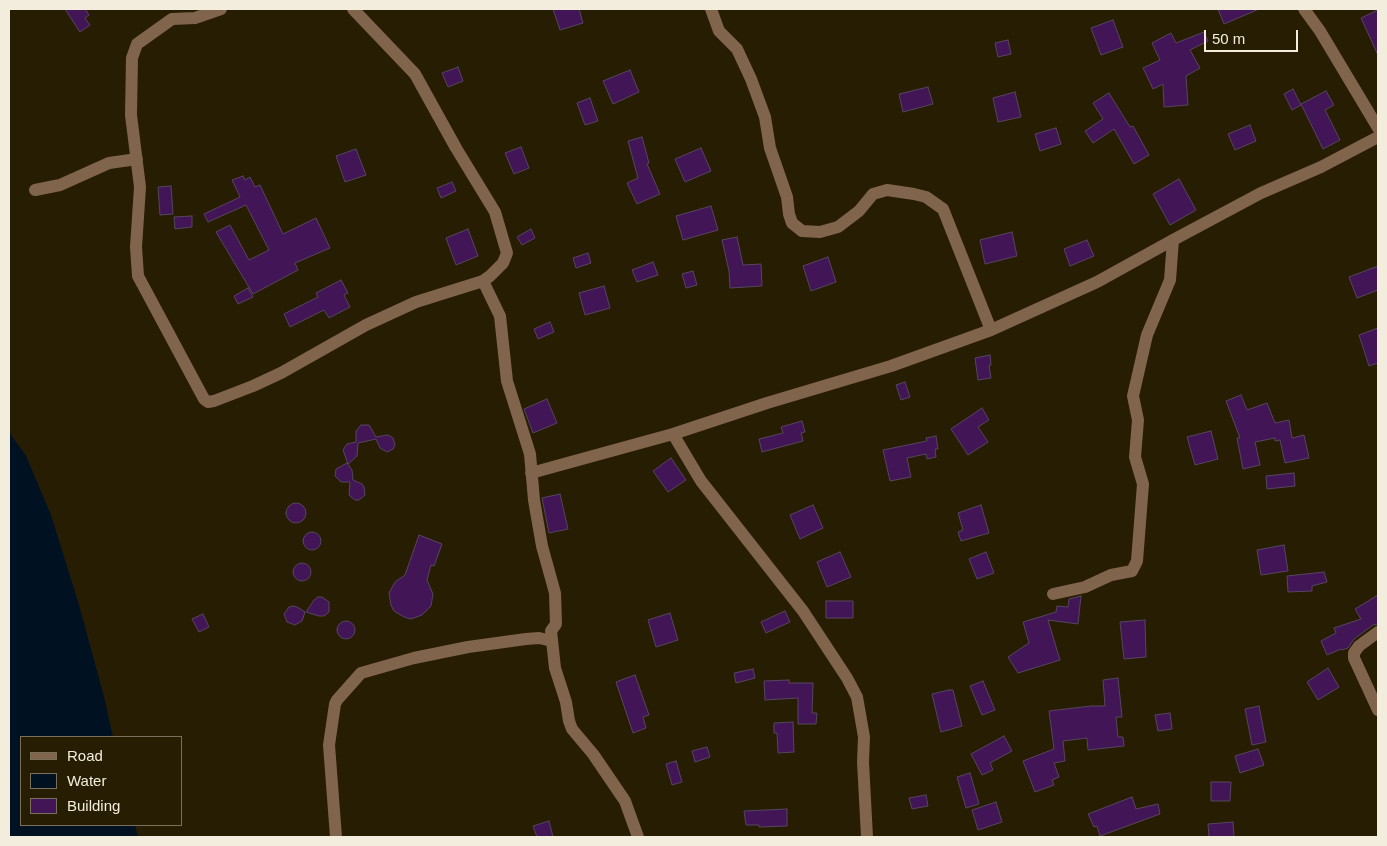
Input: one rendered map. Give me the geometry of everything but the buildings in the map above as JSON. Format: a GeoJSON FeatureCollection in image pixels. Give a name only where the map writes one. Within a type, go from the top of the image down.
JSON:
{"type":"FeatureCollection","features":[{"type":"Feature","properties":{"kind":"street"},"geometry":{"type":"LineString","coordinates":[[222,9],[194,18],[172,19],[137,44],[132,58],[131,115],[140,187],[136,248],[138,276],[204,399],[208,402],[260,383],[366,325],[416,302],[483,281],[503,263],[507,254],[495,212],[456,148],[415,74],[354,9]]}},
{"type":"Feature","properties":{"kind":"street"},"geometry":{"type":"LineString","coordinates":[[711,9],[719,31],[737,49],[751,79],[765,117],[770,148],[787,198],[792,223],[802,231],[820,232],[838,228],[859,211],[872,194],[888,190],[926,197],[943,209],[991,330]]}},
{"type":"Feature","properties":{"kind":"street"},"geometry":{"type":"LineString","coordinates":[[1304,9],[1320,31],[1378,128]]}},
{"type":"Feature","properties":{"kind":"street"},"geometry":{"type":"LineString","coordinates":[[531,473],[672,434],[890,366],[991,330],[1097,282],[1261,193],[1321,166],[1378,137]]}},
{"type":"Feature","properties":{"kind":"street"},"geometry":{"type":"LineString","coordinates":[[35,190],[60,185],[109,163],[137,159]]}},
{"type":"Feature","properties":{"kind":"street"},"geometry":{"type":"LineString","coordinates":[[1052,594],[1085,587],[1111,575],[1132,571],[1137,561],[1143,484],[1135,457],[1138,420],[1133,396],[1147,335],[1170,280],[1173,240]]}},
{"type":"Feature","properties":{"kind":"street"},"geometry":{"type":"LineString","coordinates":[[483,281],[500,316],[507,381],[530,454],[542,546],[555,593],[556,624],[551,631],[555,668],[564,695],[568,721],[625,801],[638,837]]}},
{"type":"Feature","properties":{"kind":"street"},"geometry":{"type":"LineString","coordinates":[[672,434],[701,481],[803,611],[847,678],[857,697],[864,736],[863,762],[868,837]]}},
{"type":"Feature","properties":{"kind":"street"},"geometry":{"type":"LineString","coordinates":[[1378,632],[1359,646],[1354,652],[1354,658],[1378,710]]}},
{"type":"Feature","properties":{"kind":"street"},"geometry":{"type":"LineString","coordinates":[[336,837],[330,745],[335,704],[361,673],[414,658],[468,647],[539,638],[552,641]]}},
{"type":"Feature","properties":{"kind":"water"},"geometry":{"type":"Polygon","coordinates":[[[9,425],[11,435],[26,456],[51,515],[79,605],[113,736],[20,736],[20,826],[135,826],[138,837],[9,837],[9,425]]]}}]}
